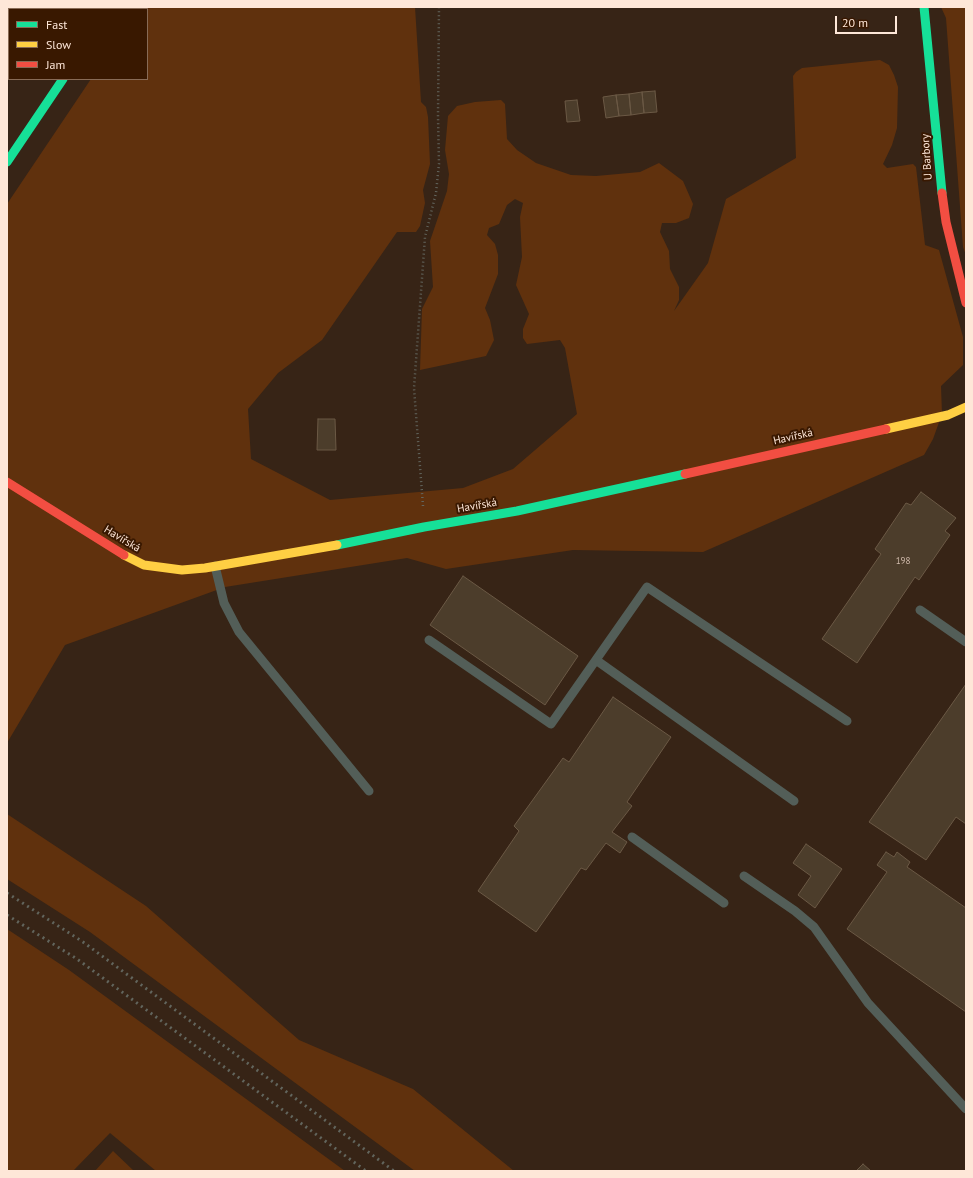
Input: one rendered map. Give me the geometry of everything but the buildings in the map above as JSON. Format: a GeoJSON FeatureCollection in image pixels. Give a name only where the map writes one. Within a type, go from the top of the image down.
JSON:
{"type":"FeatureCollection","features":[{"type":"Feature","properties":{"kind":"street","name":"U Barbory"},"geometry":{"type":"LineString","coordinates":[[924,7],[941,188],[946,222],[966,303]]}},
{"type":"Feature","properties":{"kind":"street"},"geometry":{"type":"LineString","coordinates":[[7,162],[62,80]]}},
{"type":"Feature","properties":{"kind":"street","name":"Havířská"},"geometry":{"type":"LineString","coordinates":[[7,482],[130,560],[144,565],[182,570],[215,566],[355,542],[424,527],[581,498],[948,414],[966,407]]}},
{"type":"Feature","properties":{"kind":"lane"},"geometry":{"type":"LineString","coordinates":[[215,566],[224,603],[239,632],[369,791]]}},
{"type":"Feature","properties":{"kind":"lane"},"geometry":{"type":"LineString","coordinates":[[428,640],[551,724],[647,587],[847,721]]}},
{"type":"Feature","properties":{"kind":"lane"},"geometry":{"type":"LineString","coordinates":[[920,610],[966,642]]}},
{"type":"Feature","properties":{"kind":"lane"},"geometry":{"type":"LineString","coordinates":[[596,660],[794,801]]}},
{"type":"Feature","properties":{"kind":"lane"},"geometry":{"type":"LineString","coordinates":[[632,837],[724,904]]}},
{"type":"Feature","properties":{"kind":"lane"},"geometry":{"type":"LineString","coordinates":[[744,876],[795,911],[814,927],[868,1003],[966,1109]]}},
{"type":"Feature","properties":{"kind":"path"},"geometry":{"type":"LineString","coordinates":[[424,527],[414,388],[425,237],[436,193],[439,164],[439,7]]}},
{"type":"Feature","properties":{"kind":"shaded area"},"geometry":{"type":"Polygon","coordinates":[[[415,7],[421,102],[426,107],[428,117],[430,164],[423,190],[425,203],[420,226],[416,232],[397,232],[322,340],[278,373],[248,409],[251,459],[330,500],[463,488],[513,469],[577,414],[565,348],[560,340],[527,344],[523,338],[523,329],[529,314],[516,285],[522,257],[520,217],[523,203],[515,199],[507,205],[499,224],[489,228],[487,235],[495,244],[498,255],[498,274],[485,308],[490,320],[494,340],[486,356],[420,370],[422,309],[433,287],[430,241],[447,191],[449,174],[445,150],[448,116],[457,106],[475,102],[501,100],[505,104],[507,139],[517,150],[536,163],[571,175],[596,176],[640,172],[659,163],[683,181],[693,204],[689,218],[676,223],[662,223],[660,232],[669,251],[670,269],[679,287],[679,300],[674,311],[708,263],[726,199],[796,158],[793,76],[796,72],[802,68],[880,60],[889,65],[898,87],[897,128],[892,145],[883,164],[887,168],[913,164],[916,167],[925,245],[939,250],[963,337],[963,365],[941,386],[942,414],[933,439],[924,455],[703,552],[573,550],[446,569],[407,558],[225,587],[65,645],[7,743],[7,204],[90,80],[148,80],[148,8],[142,8],[415,7]]]}},
{"type":"Feature","properties":{"kind":"shaded area"},"geometry":{"type":"Polygon","coordinates":[[[941,7],[966,7],[966,255],[963,247],[946,18],[941,7]]]}},
{"type":"Feature","properties":{"kind":"shaded area"},"geometry":{"type":"Polygon","coordinates":[[[7,814],[146,906],[299,1040],[413,1089],[514,1171],[415,1171],[90,932],[7,879],[7,814]]]}},
{"type":"Feature","properties":{"kind":"shaded area"},"geometry":{"type":"Polygon","coordinates":[[[7,929],[69,970],[345,1171],[156,1171],[110,1133],[73,1171],[7,1171],[7,929]]]}},
{"type":"Feature","properties":{"kind":"shaded area"},"geometry":{"type":"Polygon","coordinates":[[[113,1151],[134,1171],[95,1171],[113,1151]]]}},
{"type":"Feature","properties":{"kind":"railway"},"geometry":{"type":"LineString","coordinates":[[7,893],[83,942],[394,1171]]}},
{"type":"Feature","properties":{"kind":"railway"},"geometry":{"type":"LineString","coordinates":[[7,915],[77,959],[366,1171]]}},
{"type":"Feature","properties":{"kind":"traffic: fast"},"geometry":{"type":"LineString","coordinates":[[924,7],[942,193]]}},
{"type":"Feature","properties":{"kind":"traffic: fast"},"geometry":{"type":"LineString","coordinates":[[7,162],[62,80]]}},
{"type":"Feature","properties":{"kind":"traffic: fast"},"geometry":{"type":"LineString","coordinates":[[337,545],[424,527],[517,511],[685,474]]}},
{"type":"Feature","properties":{"kind":"traffic: slow"},"geometry":{"type":"LineString","coordinates":[[886,429],[948,415],[966,407]]}},
{"type":"Feature","properties":{"kind":"traffic: slow"},"geometry":{"type":"LineString","coordinates":[[124,555],[144,565],[182,570],[205,568],[337,545]]}},
{"type":"Feature","properties":{"kind":"traffic: jam"},"geometry":{"type":"LineString","coordinates":[[942,193],[946,222],[966,303]]}},
{"type":"Feature","properties":{"kind":"traffic: jam"},"geometry":{"type":"LineString","coordinates":[[685,474],[886,429]]}},
{"type":"Feature","properties":{"kind":"traffic: jam"},"geometry":{"type":"LineString","coordinates":[[7,482],[124,555]]}}]}
